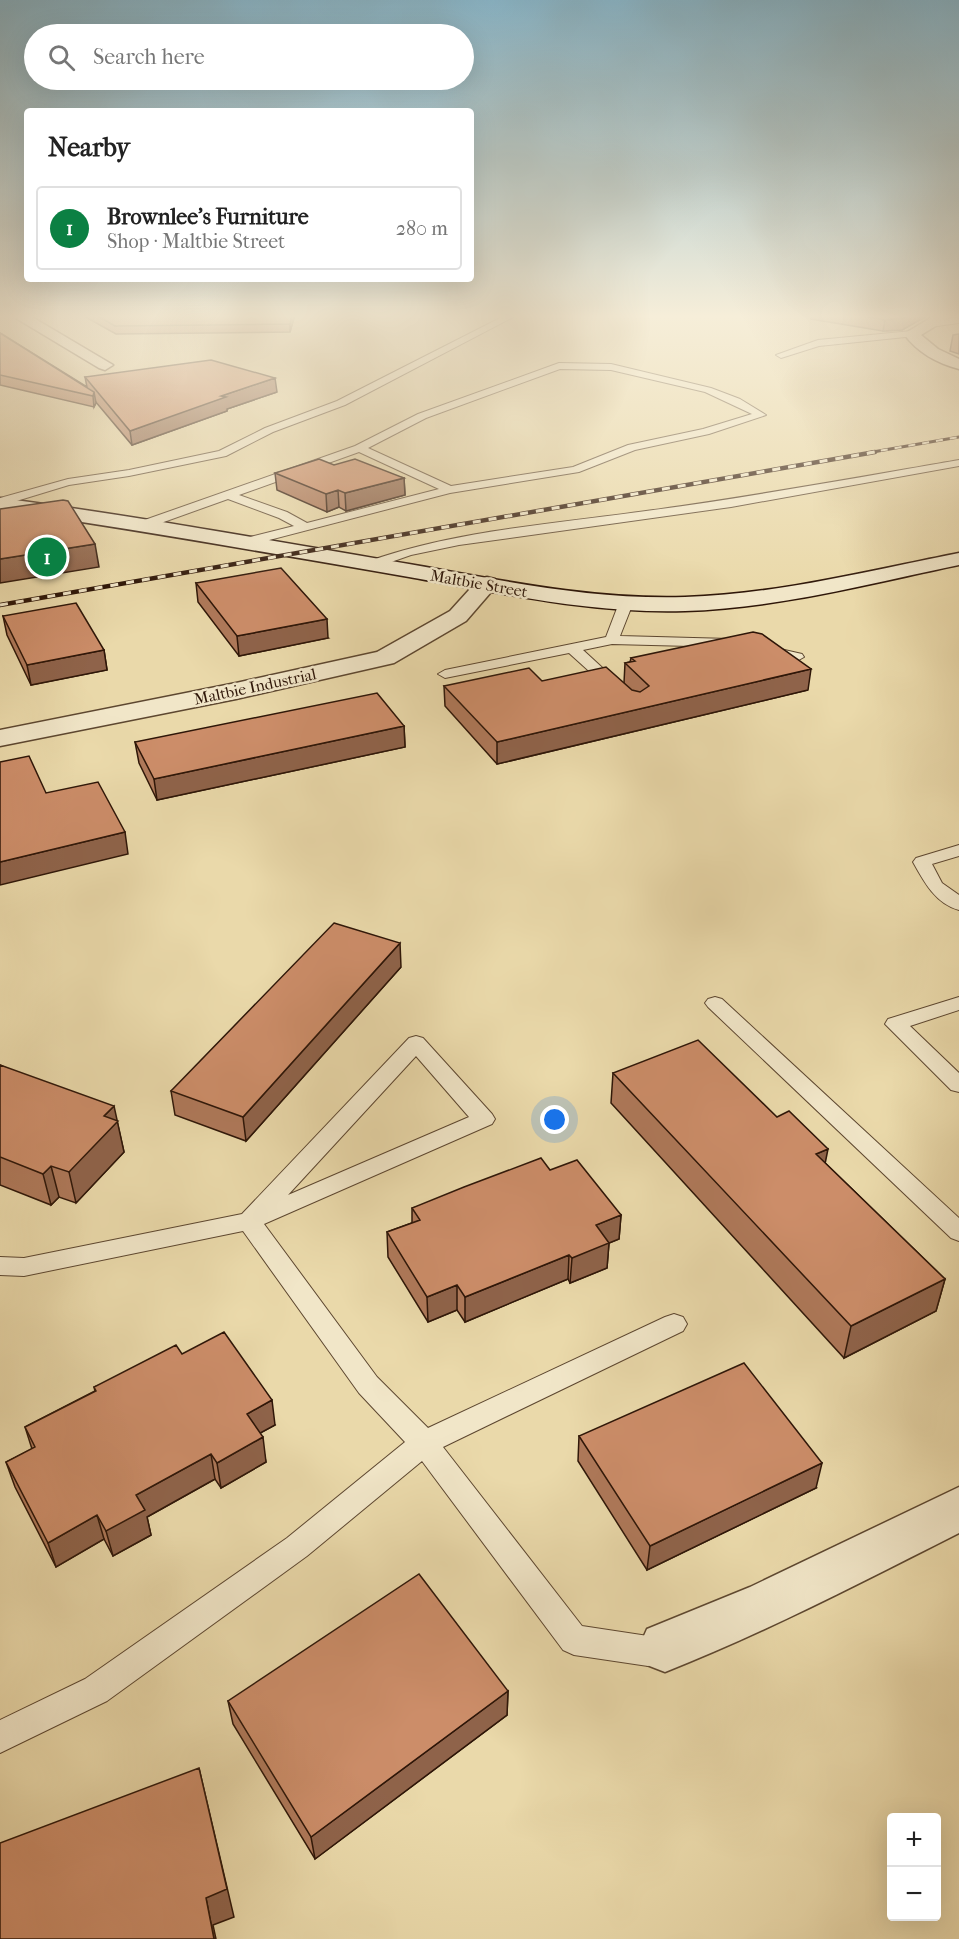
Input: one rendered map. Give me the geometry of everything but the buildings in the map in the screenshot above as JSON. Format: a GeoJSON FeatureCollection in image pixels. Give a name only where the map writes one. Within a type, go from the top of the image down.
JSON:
{"type":"FeatureCollection","features":[{"type":"Feature","properties":{"kind":"street","name":"Maltbie Street"},"geometry":{"type":"LineString","coordinates":[[0,503],[246,542],[487,584],[583,599],[626,603],[685,604],[762,599],[959,559]]}},
{"type":"Feature","properties":{"kind":"street","name":"Maltbie Industrial"},"geometry":{"type":"LineString","coordinates":[[0,738],[236,691],[386,658],[458,616],[487,584]]}},
{"type":"Feature","properties":{"kind":"street"},"geometry":{"type":"LineString","coordinates":[[666,1647],[768,1604],[959,1509]]}},
{"type":"Feature","properties":{"kind":"lane"},"geometry":{"type":"LineString","coordinates":[[0,503],[68,482],[129,473],[222,454],[269,430],[337,404]]}},
{"type":"Feature","properties":{"kind":"lane"},"geometry":{"type":"LineString","coordinates":[[143,525],[359,447],[422,416],[454,404]]}},
{"type":"Feature","properties":{"kind":"lane"},"geometry":{"type":"LineString","coordinates":[[246,542],[450,490],[575,470],[632,447],[705,432],[761,415],[742,404]]}},
{"type":"Feature","properties":{"kind":"lane"},"geometry":{"type":"LineString","coordinates":[[359,447],[450,490]]}},
{"type":"Feature","properties":{"kind":"lane"},"geometry":{"type":"LineString","coordinates":[[374,564],[392,556],[459,541],[731,503],[959,463]]}},
{"type":"Feature","properties":{"kind":"lane"},"geometry":{"type":"LineString","coordinates":[[228,495],[283,515],[305,527]]}},
{"type":"Feature","properties":{"kind":"lane"},"geometry":{"type":"LineString","coordinates":[[612,640],[626,603]]}},
{"type":"Feature","properties":{"kind":"lane"},"geometry":{"type":"LineString","coordinates":[[445,674],[612,640],[748,644],[797,657]]}},
{"type":"Feature","properties":{"kind":"lane"},"geometry":{"type":"LineString","coordinates":[[572,648],[629,699]]}},
{"type":"Feature","properties":{"kind":"lane"},"geometry":{"type":"LineString","coordinates":[[959,850],[921,862],[935,886],[959,904]]}},
{"type":"Feature","properties":{"kind":"lane"},"geometry":{"type":"LineString","coordinates":[[715,1003],[959,1232]]}},
{"type":"Feature","properties":{"kind":"lane"},"geometry":{"type":"LineString","coordinates":[[959,1003],[895,1024],[959,1084]]}},
{"type":"Feature","properties":{"kind":"lane"},"geometry":{"type":"LineString","coordinates":[[0,1266],[24,1268],[249,1221],[484,1119],[416,1043],[249,1221]]}},
{"type":"Feature","properties":{"kind":"lane"},"geometry":{"type":"LineString","coordinates":[[249,1221],[368,1385],[424,1443],[574,1640],[648,1652],[666,1647]]}},
{"type":"Feature","properties":{"kind":"lane"},"geometry":{"type":"LineString","coordinates":[[0,1737],[96,1690],[297,1547],[424,1443],[674,1324]]}},
{"type":"Feature","properties":{"kind":"railway"},"geometry":{"type":"LineString","coordinates":[[867,453],[959,437]]}},
{"type":"Feature","properties":{"kind":"railway"},"geometry":{"type":"LineString","coordinates":[[0,605],[875,452]]}},
{"type":"Feature","properties":{"kind":"place","name":"Brownlee's Furniture"},"geometry":{"type":"Point","coordinates":[47,557]}}]}
